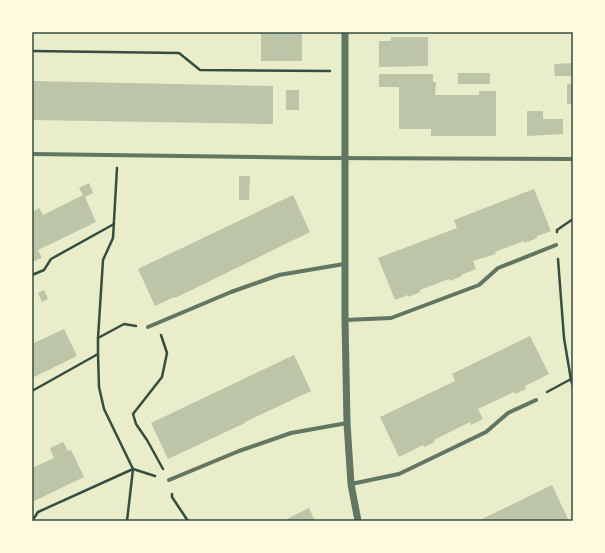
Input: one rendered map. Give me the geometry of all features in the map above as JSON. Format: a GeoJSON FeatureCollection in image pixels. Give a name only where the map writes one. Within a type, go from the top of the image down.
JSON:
{"type":"FeatureCollection","features":[{"type":"Feature","properties":{"kind":"street"},"geometry":{"type":"LineString","coordinates":[[345,32],[346,158],[344,264],[347,423],[351,484],[358,521]]}},
{"type":"Feature","properties":{"kind":"street"},"geometry":{"type":"LineString","coordinates":[[32,154],[117,156],[573,159]]}},
{"type":"Feature","properties":{"kind":"street"},"geometry":{"type":"LineString","coordinates":[[345,320],[391,318],[479,284],[498,268],[556,245]]}},
{"type":"Feature","properties":{"kind":"street"},"geometry":{"type":"LineString","coordinates":[[148,328],[231,292],[279,275],[344,264]]}},
{"type":"Feature","properties":{"kind":"street"},"geometry":{"type":"LineString","coordinates":[[351,484],[399,474],[486,432],[508,413],[536,400]]}},
{"type":"Feature","properties":{"kind":"street"},"geometry":{"type":"LineString","coordinates":[[169,480],[240,451],[291,434],[347,423]]}},
{"type":"Feature","properties":{"kind":"path"},"geometry":{"type":"LineString","coordinates":[[32,51],[179,53],[200,70],[345,72]]}},
{"type":"Feature","properties":{"kind":"path"},"geometry":{"type":"LineString","coordinates":[[117,156],[113,238],[102,260],[98,354],[99,387],[104,409],[133,469],[127,521]]}},
{"type":"Feature","properties":{"kind":"path"},"geometry":{"type":"LineString","coordinates":[[573,219],[557,230],[556,245],[564,338],[573,387]]}},
{"type":"Feature","properties":{"kind":"path"},"geometry":{"type":"LineString","coordinates":[[32,276],[44,270],[51,259],[114,224]]}},
{"type":"Feature","properties":{"kind":"path"},"geometry":{"type":"LineString","coordinates":[[98,338],[124,324],[148,328]]}},
{"type":"Feature","properties":{"kind":"path"},"geometry":{"type":"LineString","coordinates":[[157,324],[167,353],[162,377],[134,414],[136,424],[147,440],[169,480]]}},
{"type":"Feature","properties":{"kind":"path"},"geometry":{"type":"LineString","coordinates":[[32,391],[98,354]]}},
{"type":"Feature","properties":{"kind":"path"},"geometry":{"type":"LineString","coordinates":[[536,400],[572,379]]}},
{"type":"Feature","properties":{"kind":"path"},"geometry":{"type":"LineString","coordinates":[[32,521],[38,512],[133,469]]}},
{"type":"Feature","properties":{"kind":"building"},"geometry":{"type":"Polygon","coordinates":[[[261,32],[302,32],[302,61],[261,61],[261,32]]]}},
{"type":"Feature","properties":{"kind":"building"},"geometry":{"type":"Polygon","coordinates":[[[391,37],[428,37],[428,66],[379,67],[379,41],[391,41],[391,37]]]}},
{"type":"Feature","properties":{"kind":"building"},"geometry":{"type":"Polygon","coordinates":[[[573,63],[573,76],[555,76],[554,64],[573,63]]]}},
{"type":"Feature","properties":{"kind":"building"},"geometry":{"type":"Polygon","coordinates":[[[458,73],[490,73],[490,84],[458,84],[458,73]]]}},
{"type":"Feature","properties":{"kind":"building"},"geometry":{"type":"Polygon","coordinates":[[[379,74],[433,74],[433,82],[436,82],[435,95],[479,95],[479,91],[496,91],[496,136],[431,136],[431,129],[399,129],[399,87],[379,87],[379,74]]]}},
{"type":"Feature","properties":{"kind":"building"},"geometry":{"type":"Polygon","coordinates":[[[32,81],[273,86],[273,124],[32,120],[32,81]]]}},
{"type":"Feature","properties":{"kind":"building"},"geometry":{"type":"Polygon","coordinates":[[[567,84],[573,84],[573,104],[567,104],[567,84]]]}},
{"type":"Feature","properties":{"kind":"building"},"geometry":{"type":"Polygon","coordinates":[[[286,90],[299,90],[299,110],[286,110],[286,90]]]}},
{"type":"Feature","properties":{"kind":"building"},"geometry":{"type":"Polygon","coordinates":[[[527,111],[543,111],[543,119],[563,119],[563,134],[527,136],[527,111]]]}},
{"type":"Feature","properties":{"kind":"building"},"geometry":{"type":"Polygon","coordinates":[[[239,176],[250,176],[249,200],[239,200],[239,176]]]}},
{"type":"Feature","properties":{"kind":"building"},"geometry":{"type":"Polygon","coordinates":[[[89,183],[93,193],[85,197],[96,222],[38,250],[42,258],[32,262],[32,212],[39,208],[43,215],[83,195],[79,188],[89,183]]]}},
{"type":"Feature","properties":{"kind":"building"},"geometry":{"type":"Polygon","coordinates":[[[534,189],[551,231],[537,236],[537,238],[525,243],[524,241],[495,252],[496,254],[473,261],[476,269],[461,275],[462,276],[450,281],[449,279],[420,290],[420,292],[408,297],[408,295],[395,300],[378,258],[457,228],[454,220],[534,189]]]}},
{"type":"Feature","properties":{"kind":"building"},"geometry":{"type":"Polygon","coordinates":[[[293,195],[310,232],[175,298],[174,297],[155,306],[138,269],[293,195]]]}},
{"type":"Feature","properties":{"kind":"building"},"geometry":{"type":"Polygon","coordinates":[[[44,290],[48,299],[42,302],[38,293],[44,290]]]}},
{"type":"Feature","properties":{"kind":"building"},"geometry":{"type":"Polygon","coordinates":[[[64,329],[77,356],[32,378],[32,344],[64,329]]]}},
{"type":"Feature","properties":{"kind":"building"},"geometry":{"type":"Polygon","coordinates":[[[530,336],[549,374],[525,386],[526,389],[515,394],[514,392],[478,409],[483,419],[471,425],[470,422],[434,440],[435,442],[424,447],[423,445],[399,457],[380,417],[455,381],[452,374],[530,336]]]}},
{"type":"Feature","properties":{"kind":"building"},"geometry":{"type":"Polygon","coordinates":[[[294,355],[311,391],[168,459],[151,423],[294,355]]]}},
{"type":"Feature","properties":{"kind":"building"},"geometry":{"type":"Polygon","coordinates":[[[63,442],[68,451],[71,450],[84,477],[32,502],[32,468],[54,458],[50,448],[63,442]]]}},
{"type":"Feature","properties":{"kind":"building"},"geometry":{"type":"Polygon","coordinates":[[[552,485],[569,521],[478,521],[552,485]]]}},
{"type":"Feature","properties":{"kind":"building"},"geometry":{"type":"Polygon","coordinates":[[[309,508],[315,521],[283,521],[309,508]]]}}]}
